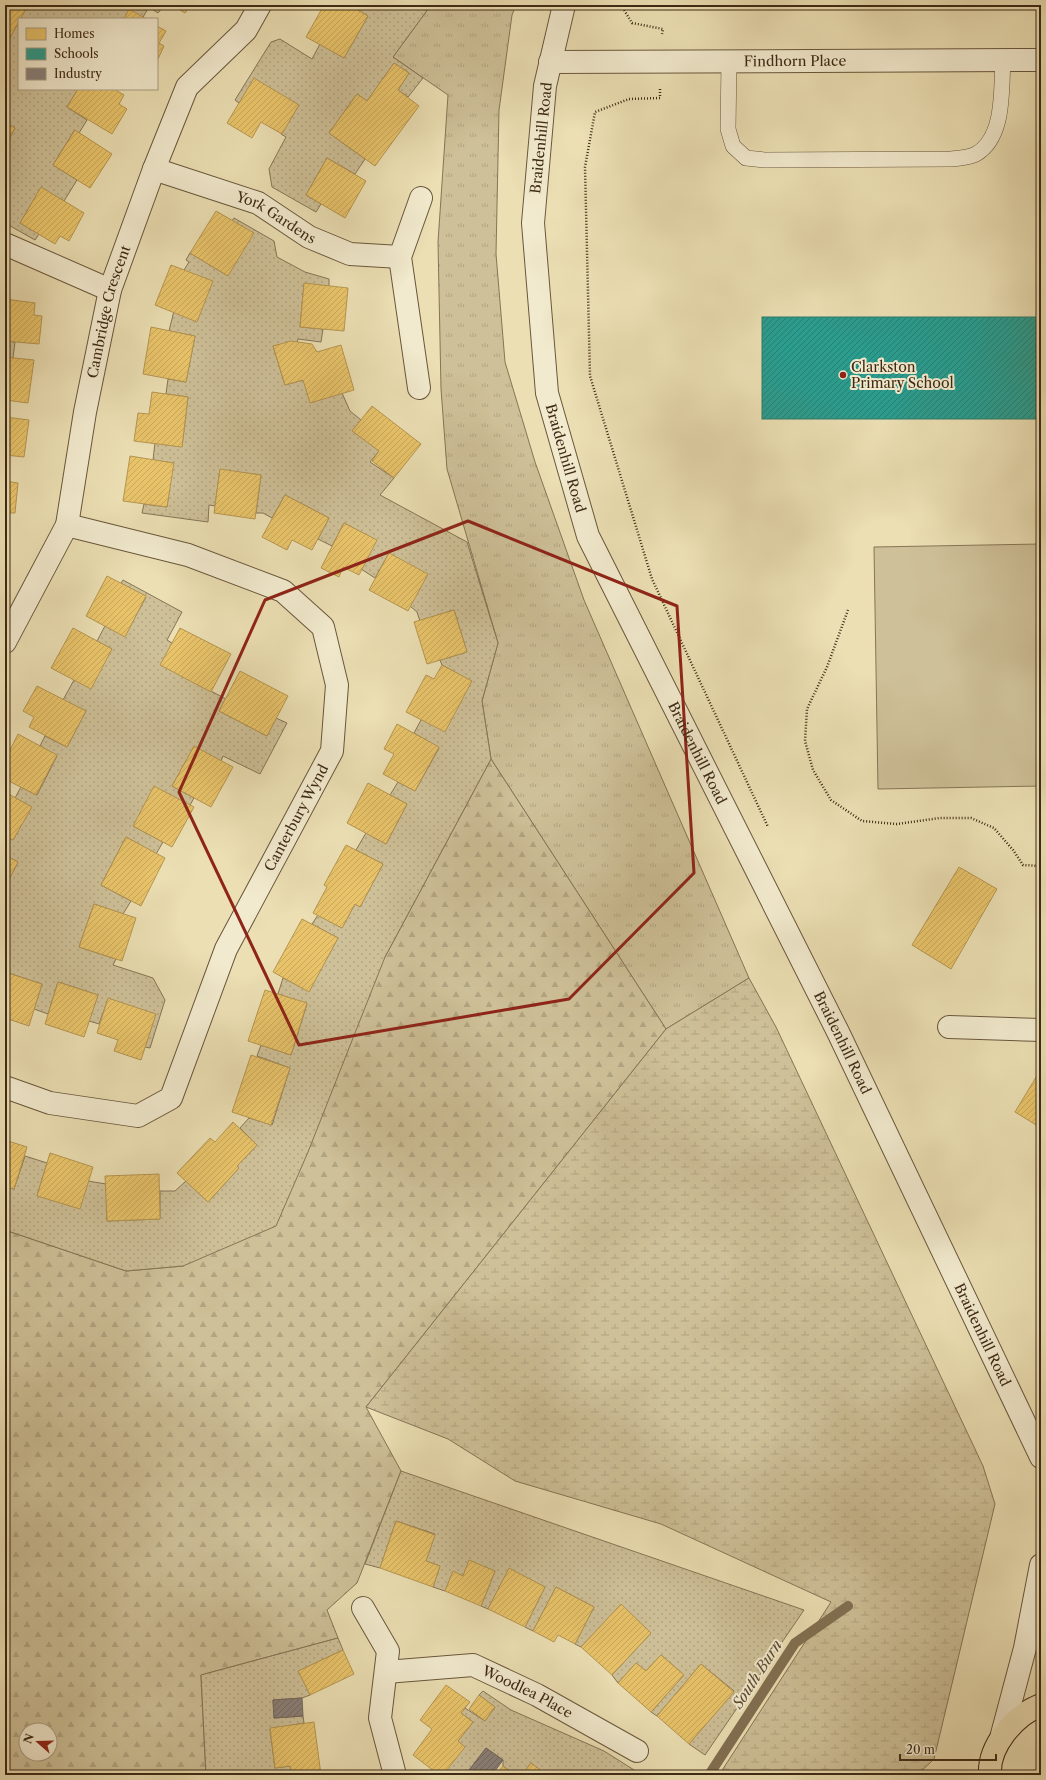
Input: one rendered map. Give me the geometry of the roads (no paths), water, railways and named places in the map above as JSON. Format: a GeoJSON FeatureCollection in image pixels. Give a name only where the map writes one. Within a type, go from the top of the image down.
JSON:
{"type":"FeatureCollection","features":[{"type":"Feature","properties":{"kind":"main road"},"geometry":{"type":"LineString","coordinates":[[990,1775],[994,1752],[1001,1738],[1016,1720],[1041,1705]]}},
{"type":"Feature","properties":{"kind":"street","name":"Cambridge Crescent"},"geometry":{"type":"LineString","coordinates":[[5,642],[67,525],[85,412],[110,290],[154,169],[187,87],[246,30],[260,5]]}},
{"type":"Feature","properties":{"kind":"street","name":"Braidenhill Road"},"geometry":{"type":"LineString","coordinates":[[564,5],[545,86],[533,223],[547,394],[588,536],[838,1032],[1041,1457]]}},
{"type":"Feature","properties":{"kind":"street","name":"Findhorn Place"},"geometry":{"type":"LineString","coordinates":[[550,62],[1041,60]]}},
{"type":"Feature","properties":{"kind":"street","name":"York Gardens"},"geometry":{"type":"LineString","coordinates":[[154,169],[258,202],[309,237],[350,254],[400,257]]}},
{"type":"Feature","properties":{"kind":"street"},"geometry":{"type":"LineString","coordinates":[[419,388],[400,257],[420,198]]}},
{"type":"Feature","properties":{"kind":"street"},"geometry":{"type":"LineString","coordinates":[[5,244],[110,290]]}},
{"type":"Feature","properties":{"kind":"street","name":"Canterbury Wynd"},"geometry":{"type":"LineString","coordinates":[[5,1086],[50,1103],[138,1116],[171,1098],[226,949],[332,751],[337,685],[322,627],[283,591],[188,555],[67,525]]}},
{"type":"Feature","properties":{"kind":"street"},"geometry":{"type":"LineString","coordinates":[[949,1027],[1041,1030]]}},
{"type":"Feature","properties":{"kind":"street"},"geometry":{"type":"LineString","coordinates":[[1001,1738],[1025,1648],[1041,1565]]}},
{"type":"Feature","properties":{"kind":"street"},"geometry":{"type":"LineString","coordinates":[[363,1608],[388,1652],[380,1718],[395,1775]]}},
{"type":"Feature","properties":{"kind":"street","name":"Woodlea Place"},"geometry":{"type":"LineString","coordinates":[[386,1672],[473,1665],[537,1695],[637,1750]]}},
{"type":"Feature","properties":{"kind":"lane"},"geometry":{"type":"LineString","coordinates":[[729,62],[728,129],[733,146],[746,158],[773,160],[952,159],[975,155],[989,143],[998,118],[1003,60]]}},
{"type":"Feature","properties":{"kind":"waterway","name":"South Burn"},"geometry":{"type":"LineString","coordinates":[[709,1775],[795,1643],[848,1606]]}},
{"type":"Feature","properties":{"kind":"place","name":"Clarkston Primary School"},"geometry":{"type":"Point","coordinates":[843,375]}}]}
